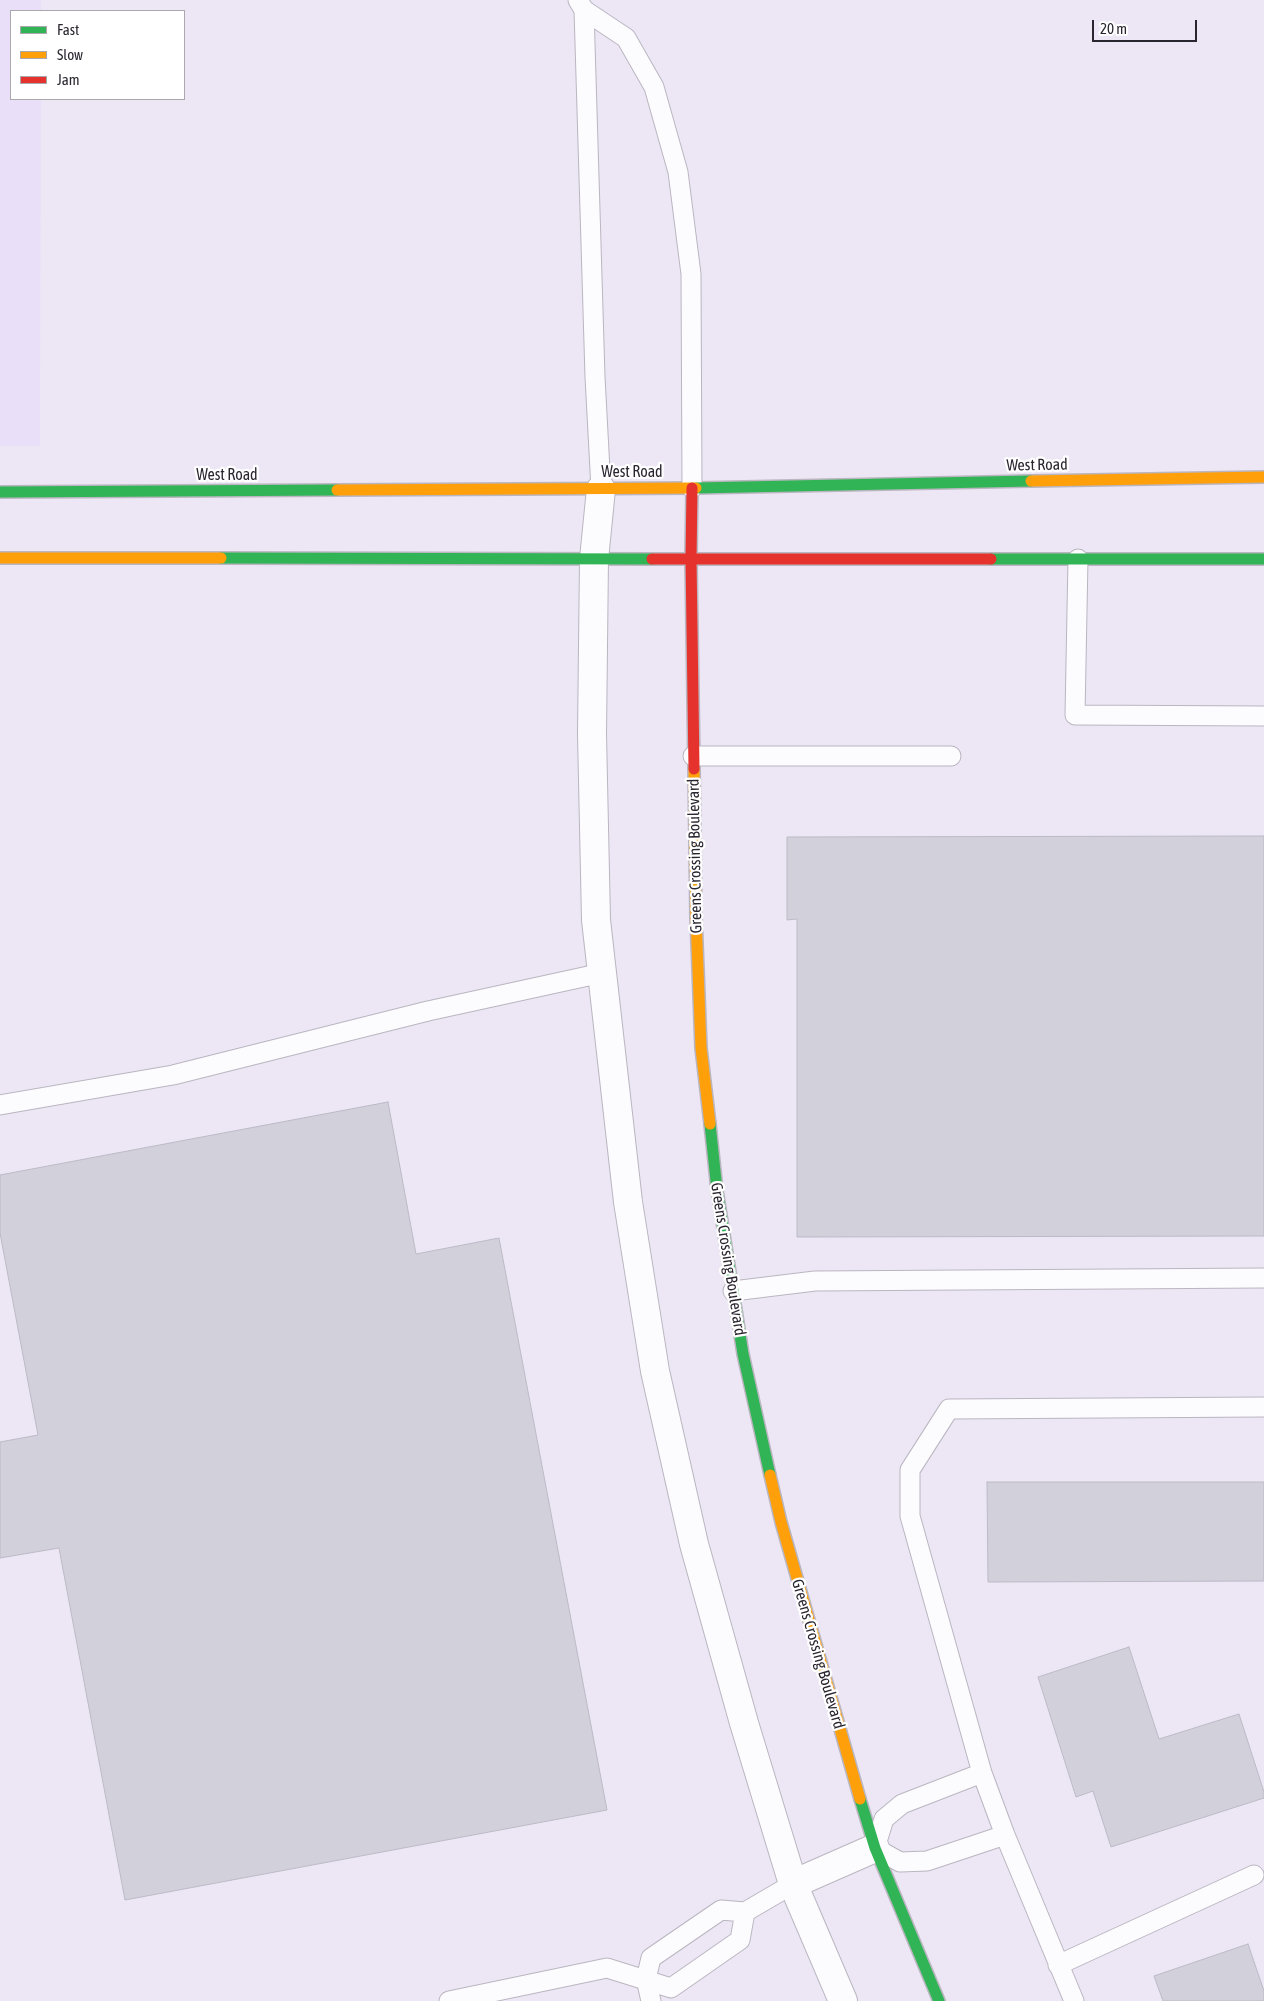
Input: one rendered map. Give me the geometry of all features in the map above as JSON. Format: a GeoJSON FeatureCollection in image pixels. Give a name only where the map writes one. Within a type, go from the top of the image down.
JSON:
{"type":"FeatureCollection","features":[{"type":"Feature","properties":{"kind":"main road","name":"West Road"},"geometry":{"type":"LineString","coordinates":[[0,492],[692,488],[1264,476]]}},
{"type":"Feature","properties":{"kind":"main road","name":"Greens Crossing Boulevard"},"geometry":{"type":"LineString","coordinates":[[692,488],[693,756],[700,1048],[717,1190],[743,1354],[781,1522],[830,1698],[875,1848],[940,2001]]}},
{"type":"Feature","properties":{"kind":"main road"},"geometry":{"type":"LineString","coordinates":[[0,558],[1264,559]]}},
{"type":"Feature","properties":{"kind":"street"},"geometry":{"type":"LineString","coordinates":[[601,489],[594,559],[592,744],[596,920],[628,1202],[655,1371],[694,1544],[744,1722],[794,1884],[843,2001]]}},
{"type":"Feature","properties":{"kind":"street"},"geometry":{"type":"LineString","coordinates":[[794,1884],[875,1848]]}},
{"type":"Feature","properties":{"kind":"lane"},"geometry":{"type":"LineString","coordinates":[[581,5],[626,38],[654,87],[678,172],[691,274],[692,488]]}},
{"type":"Feature","properties":{"kind":"lane"},"geometry":{"type":"LineString","coordinates":[[581,5],[601,489]]}},
{"type":"Feature","properties":{"kind":"lane"},"geometry":{"type":"LineString","coordinates":[[1078,560],[1075,715],[1264,716]]}},
{"type":"Feature","properties":{"kind":"lane"},"geometry":{"type":"LineString","coordinates":[[693,756],[951,756]]}},
{"type":"Feature","properties":{"kind":"lane"},"geometry":{"type":"LineString","coordinates":[[0,1105],[173,1075],[428,1011],[602,973]]}},
{"type":"Feature","properties":{"kind":"lane"},"geometry":{"type":"LineString","coordinates":[[733,1291],[815,1281],[1264,1278]]}},
{"type":"Feature","properties":{"kind":"lane"},"geometry":{"type":"LineString","coordinates":[[1074,2001],[1005,1835],[982,1773],[910,1516],[910,1470],[949,1409],[1264,1406]]}},
{"type":"Feature","properties":{"kind":"lane"},"geometry":{"type":"LineString","coordinates":[[982,1773],[902,1804],[884,1819],[875,1848],[900,1862],[927,1861],[1005,1835]]}},
{"type":"Feature","properties":{"kind":"lane"},"geometry":{"type":"LineString","coordinates":[[1058,1965],[1254,1875]]}},
{"type":"Feature","properties":{"kind":"lane"},"geometry":{"type":"LineString","coordinates":[[650,2001],[646,1980],[651,1958],[722,1910],[745,1912],[794,1884]]}},
{"type":"Feature","properties":{"kind":"lane"},"geometry":{"type":"LineString","coordinates":[[449,2001],[607,1968],[671,1988],[740,1940],[745,1912]]}},
{"type":"Feature","properties":{"kind":"shaded area"},"geometry":{"type":"Polygon","coordinates":[[[0,0],[41,0],[41,10],[10,10],[10,100],[41,100],[40,446],[0,446],[0,0]]]}},
{"type":"Feature","properties":{"kind":"building"},"geometry":{"type":"Polygon","coordinates":[[[1264,836],[1264,1236],[797,1237],[797,919],[787,920],[787,837],[1264,836]]]}},
{"type":"Feature","properties":{"kind":"building"},"geometry":{"type":"Polygon","coordinates":[[[388,1102],[416,1254],[499,1238],[607,1810],[125,1900],[59,1548],[0,1558],[0,1442],[38,1435],[0,1233],[0,1175],[388,1102]]]}},
{"type":"Feature","properties":{"kind":"building"},"geometry":{"type":"Polygon","coordinates":[[[987,1482],[1264,1482],[1264,1581],[988,1582],[987,1482]]]}},
{"type":"Feature","properties":{"kind":"building"},"geometry":{"type":"Polygon","coordinates":[[[1129,1647],[1159,1739],[1239,1714],[1264,1792],[1264,1798],[1111,1847],[1093,1791],[1076,1797],[1038,1677],[1129,1647]]]}},
{"type":"Feature","properties":{"kind":"building"},"geometry":{"type":"Polygon","coordinates":[[[1248,1944],[1264,1991],[1264,2001],[1163,2001],[1154,1976],[1248,1944]]]}},
{"type":"Feature","properties":{"kind":"traffic: fast"},"geometry":{"type":"LineString","coordinates":[[696,488],[1031,481]]}},
{"type":"Feature","properties":{"kind":"traffic: fast"},"geometry":{"type":"LineString","coordinates":[[0,492],[337,490]]}},
{"type":"Feature","properties":{"kind":"traffic: fast"},"geometry":{"type":"LineString","coordinates":[[221,558],[652,559]]}},
{"type":"Feature","properties":{"kind":"traffic: fast"},"geometry":{"type":"LineString","coordinates":[[991,559],[1264,559]]}},
{"type":"Feature","properties":{"kind":"traffic: fast"},"geometry":{"type":"LineString","coordinates":[[710,1124],[717,1190],[743,1354],[770,1475]]}},
{"type":"Feature","properties":{"kind":"traffic: fast"},"geometry":{"type":"LineString","coordinates":[[860,1799],[875,1848],[939,2001]]}},
{"type":"Feature","properties":{"kind":"traffic: slow"},"geometry":{"type":"LineString","coordinates":[[1031,481],[1264,477]]}},
{"type":"Feature","properties":{"kind":"traffic: slow"},"geometry":{"type":"LineString","coordinates":[[337,490],[696,488]]}},
{"type":"Feature","properties":{"kind":"traffic: slow"},"geometry":{"type":"LineString","coordinates":[[0,558],[221,558]]}},
{"type":"Feature","properties":{"kind":"traffic: slow"},"geometry":{"type":"LineString","coordinates":[[694,769],[696,917],[701,1048],[710,1124]]}},
{"type":"Feature","properties":{"kind":"traffic: slow"},"geometry":{"type":"LineString","coordinates":[[770,1475],[781,1522],[860,1799]]}},
{"type":"Feature","properties":{"kind":"traffic: jam"},"geometry":{"type":"LineString","coordinates":[[692,488],[691,559],[694,769]]}},
{"type":"Feature","properties":{"kind":"traffic: jam"},"geometry":{"type":"LineString","coordinates":[[652,559],[991,559]]}}]}
